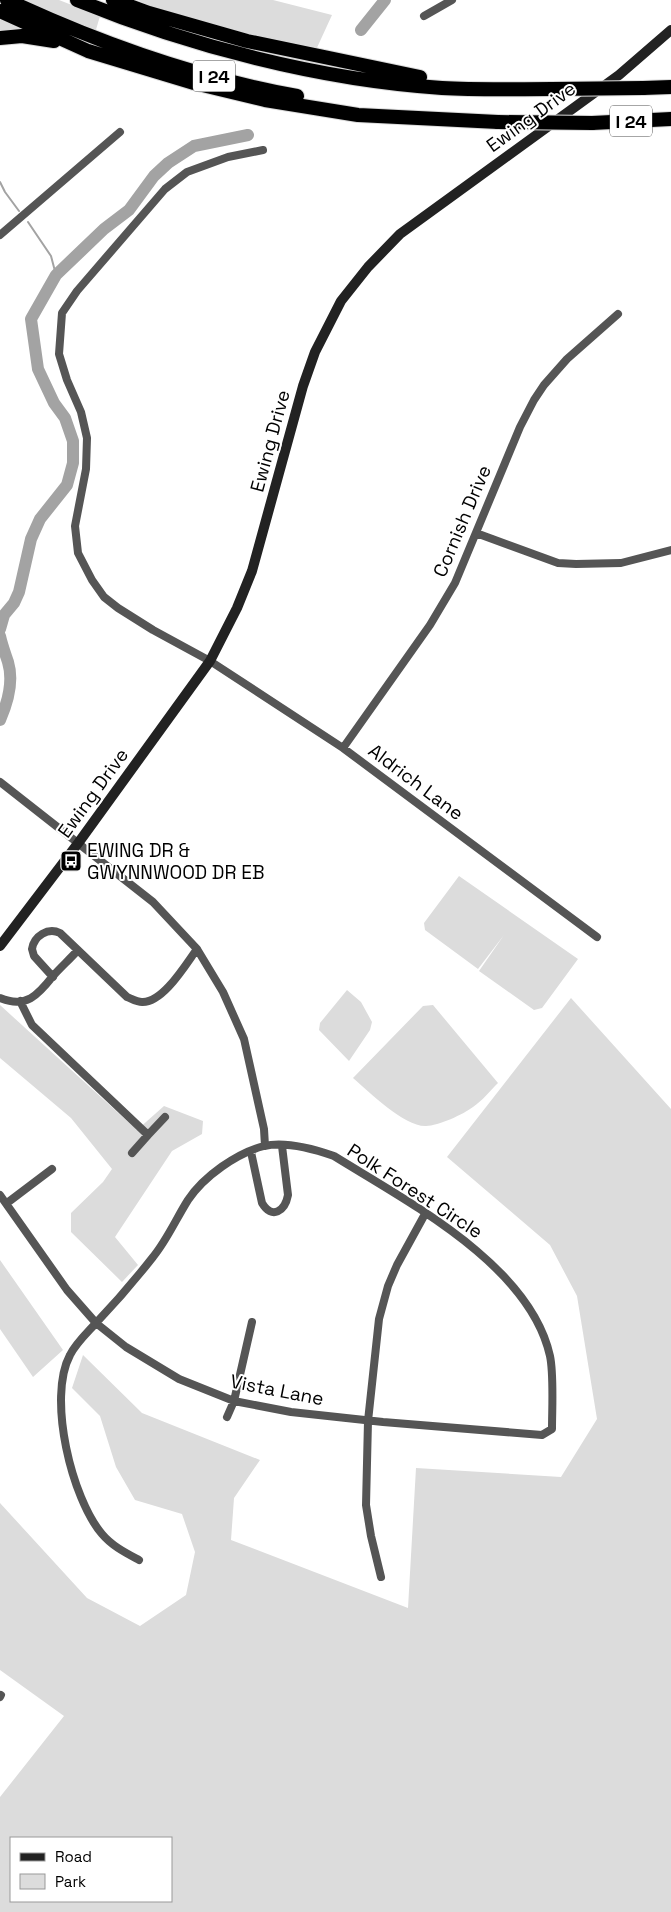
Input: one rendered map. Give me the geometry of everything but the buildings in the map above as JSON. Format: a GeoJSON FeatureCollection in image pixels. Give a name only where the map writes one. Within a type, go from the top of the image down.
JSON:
{"type":"FeatureCollection","features":[{"type":"Feature","properties":{"kind":"highway","name":"I 24"},"geometry":{"type":"LineString","coordinates":[[7,0],[107,42],[209,75],[288,94],[430,117],[498,122],[592,123],[671,119]]}},
{"type":"Feature","properties":{"kind":"highway","name":"I 24"},"geometry":{"type":"LineString","coordinates":[[77,0],[176,35],[239,53],[297,67],[377,81],[423,86],[494,89],[643,88],[671,86]]}},
{"type":"Feature","properties":{"kind":"highway"},"geometry":{"type":"LineString","coordinates":[[112,0],[247,41],[321,58],[494,89]]}},
{"type":"Feature","properties":{"kind":"highway"},"geometry":{"type":"LineString","coordinates":[[131,0],[150,13]]}},
{"type":"Feature","properties":{"kind":"highway"},"geometry":{"type":"LineString","coordinates":[[0,11],[88,51]]}},
{"type":"Feature","properties":{"kind":"highway"},"geometry":{"type":"LineString","coordinates":[[0,38],[22,36],[46,39],[194,83],[264,100],[358,115],[430,117]]}},
{"type":"Feature","properties":{"kind":"street"},"geometry":{"type":"LineString","coordinates":[[424,16],[452,0]]}},
{"type":"Feature","properties":{"kind":"street","name":"Ewing Drive"},"geometry":{"type":"LineString","coordinates":[[0,946],[79,842],[210,661],[234,615],[252,571],[303,386],[315,352],[341,301],[368,267],[400,234],[611,80],[671,30]]}},
{"type":"Feature","properties":{"kind":"street"},"geometry":{"type":"LineString","coordinates":[[0,235],[120,132]]}},
{"type":"Feature","properties":{"kind":"street","name":"Aldrich Lane"},"geometry":{"type":"LineString","coordinates":[[263,150],[228,157],[187,172],[165,189],[76,291],[62,313],[59,354],[67,380],[81,412],[87,438],[86,469],[75,526],[78,553],[92,580],[104,597],[118,608],[153,630],[210,661],[343,748],[597,937]]}},
{"type":"Feature","properties":{"kind":"street","name":"Cornish Drive"},"geometry":{"type":"LineString","coordinates":[[343,748],[430,625],[455,583],[520,427],[534,400],[553,373],[618,314]]}},
{"type":"Feature","properties":{"kind":"street"},"geometry":{"type":"LineString","coordinates":[[476,533],[558,563],[621,563],[671,550]]}},
{"type":"Feature","properties":{"kind":"street"},"geometry":{"type":"LineString","coordinates":[[0,782],[154,902],[197,949],[223,992],[244,1039],[264,1129],[264,1146]]}},
{"type":"Feature","properties":{"kind":"street"},"geometry":{"type":"LineString","coordinates":[[53,977],[34,956],[33,945],[37,938],[47,931],[54,930],[60,933],[127,997],[140,1003],[148,1002],[166,991],[197,949]]}},
{"type":"Feature","properties":{"kind":"street"},"geometry":{"type":"LineString","coordinates":[[0,998],[20,1002],[36,996],[78,950]]}},
{"type":"Feature","properties":{"kind":"street"},"geometry":{"type":"LineString","coordinates":[[20,1002],[32,1025],[148,1134]]}},
{"type":"Feature","properties":{"kind":"street"},"geometry":{"type":"LineString","coordinates":[[132,1153],[165,1117]]}},
{"type":"Feature","properties":{"kind":"street","name":"Polk Forest Circle"},"geometry":{"type":"LineString","coordinates":[[139,1560],[114,1546],[102,1534],[92,1518],[75,1481],[64,1432],[60,1402],[65,1366],[78,1344],[160,1248],[189,1199],[207,1177],[217,1169],[264,1146],[314,1149],[334,1156],[462,1237],[498,1270],[522,1299],[543,1333],[551,1358],[552,1429],[542,1435]]}},
{"type":"Feature","properties":{"kind":"street"},"geometry":{"type":"LineString","coordinates":[[251,1152],[262,1203],[265,1208],[276,1212],[282,1209],[288,1195],[282,1146]]}},
{"type":"Feature","properties":{"kind":"street"},"geometry":{"type":"LineString","coordinates":[[7,1203],[52,1170]]}},
{"type":"Feature","properties":{"kind":"street","name":"Vista Lane"},"geometry":{"type":"LineString","coordinates":[[0,1195],[66,1290],[96,1323],[126,1347],[179,1379],[234,1402],[291,1412],[368,1421],[542,1435]]}},
{"type":"Feature","properties":{"kind":"street"},"geometry":{"type":"LineString","coordinates":[[382,1578],[371,1536],[366,1505],[368,1421],[379,1318],[388,1286],[425,1214]]}},
{"type":"Feature","properties":{"kind":"street"},"geometry":{"type":"LineString","coordinates":[[227,1417],[234,1402],[252,1322]]}},
{"type":"Feature","properties":{"kind":"green space"},"geometry":{"type":"Polygon","coordinates":[[[19,0],[59,0],[100,16],[95,33],[19,0]]]}},
{"type":"Feature","properties":{"kind":"green space"},"geometry":{"type":"Polygon","coordinates":[[[138,0],[273,0],[332,15],[315,52],[270,43],[152,8],[138,0]]]}},
{"type":"Feature","properties":{"kind":"green space"},"geometry":{"type":"Polygon","coordinates":[[[0,19],[26,31],[0,33],[0,19]]]}},
{"type":"Feature","properties":{"kind":"green space"},"geometry":{"type":"Polygon","coordinates":[[[459,876],[578,959],[542,1008],[534,1010],[479,971],[504,935],[478,969],[425,930],[424,923],[459,876]]]}},
{"type":"Feature","properties":{"kind":"green space"},"geometry":{"type":"Polygon","coordinates":[[[347,990],[361,1002],[372,1022],[370,1030],[349,1061],[319,1030],[320,1023],[347,990]]]}},
{"type":"Feature","properties":{"kind":"green space"},"geometry":{"type":"Polygon","coordinates":[[[571,998],[671,1109],[671,1912],[0,1912],[0,1797],[64,1716],[0,1670],[0,1503],[87,1598],[140,1626],[186,1595],[195,1552],[182,1514],[135,1500],[116,1467],[100,1416],[72,1388],[83,1355],[142,1413],[260,1460],[234,1498],[231,1540],[408,1608],[416,1468],[561,1477],[597,1419],[577,1296],[550,1245],[447,1157],[571,998]]]}},
{"type":"Feature","properties":{"kind":"green space"},"geometry":{"type":"Polygon","coordinates":[[[0,1005],[137,1130],[164,1106],[203,1121],[202,1134],[172,1151],[115,1237],[138,1265],[122,1282],[71,1232],[71,1213],[103,1182],[112,1169],[71,1118],[0,1058],[0,1005]]]}},
{"type":"Feature","properties":{"kind":"green space"},"geometry":{"type":"Polygon","coordinates":[[[433,1005],[498,1083],[480,1102],[469,1110],[444,1122],[426,1126],[417,1125],[398,1115],[353,1078],[423,1006],[433,1005]]]}},
{"type":"Feature","properties":{"kind":"green space"},"geometry":{"type":"Polygon","coordinates":[[[0,1260],[63,1350],[33,1377],[0,1329],[0,1260]]]}},
{"type":"Feature","properties":{"kind":"waterway"},"geometry":{"type":"LineString","coordinates":[[361,30],[385,0]]}},
{"type":"Feature","properties":{"kind":"waterway"},"geometry":{"type":"LineString","coordinates":[[0,629],[4,615],[14,603],[19,592],[31,539],[40,519],[67,485],[73,463],[73,441],[65,418],[54,403],[38,369],[31,319],[56,275],[104,229],[129,210],[154,176],[168,163],[194,146],[248,135]]}},
{"type":"Feature","properties":{"kind":"waterway"},"geometry":{"type":"LineString","coordinates":[[0,182],[19,211]]}},
{"type":"Feature","properties":{"kind":"waterway"},"geometry":{"type":"LineString","coordinates":[[28,222],[51,256],[56,275]]}},
{"type":"Feature","properties":{"kind":"waterway"},"geometry":{"type":"LineString","coordinates":[[0,636],[10,669],[8,699],[0,720]]}},
{"type":"Feature","properties":{"kind":"place","name":"EWING DR & GWYNNWOOD DR EB"},"geometry":{"type":"Point","coordinates":[71,861]}}]}
